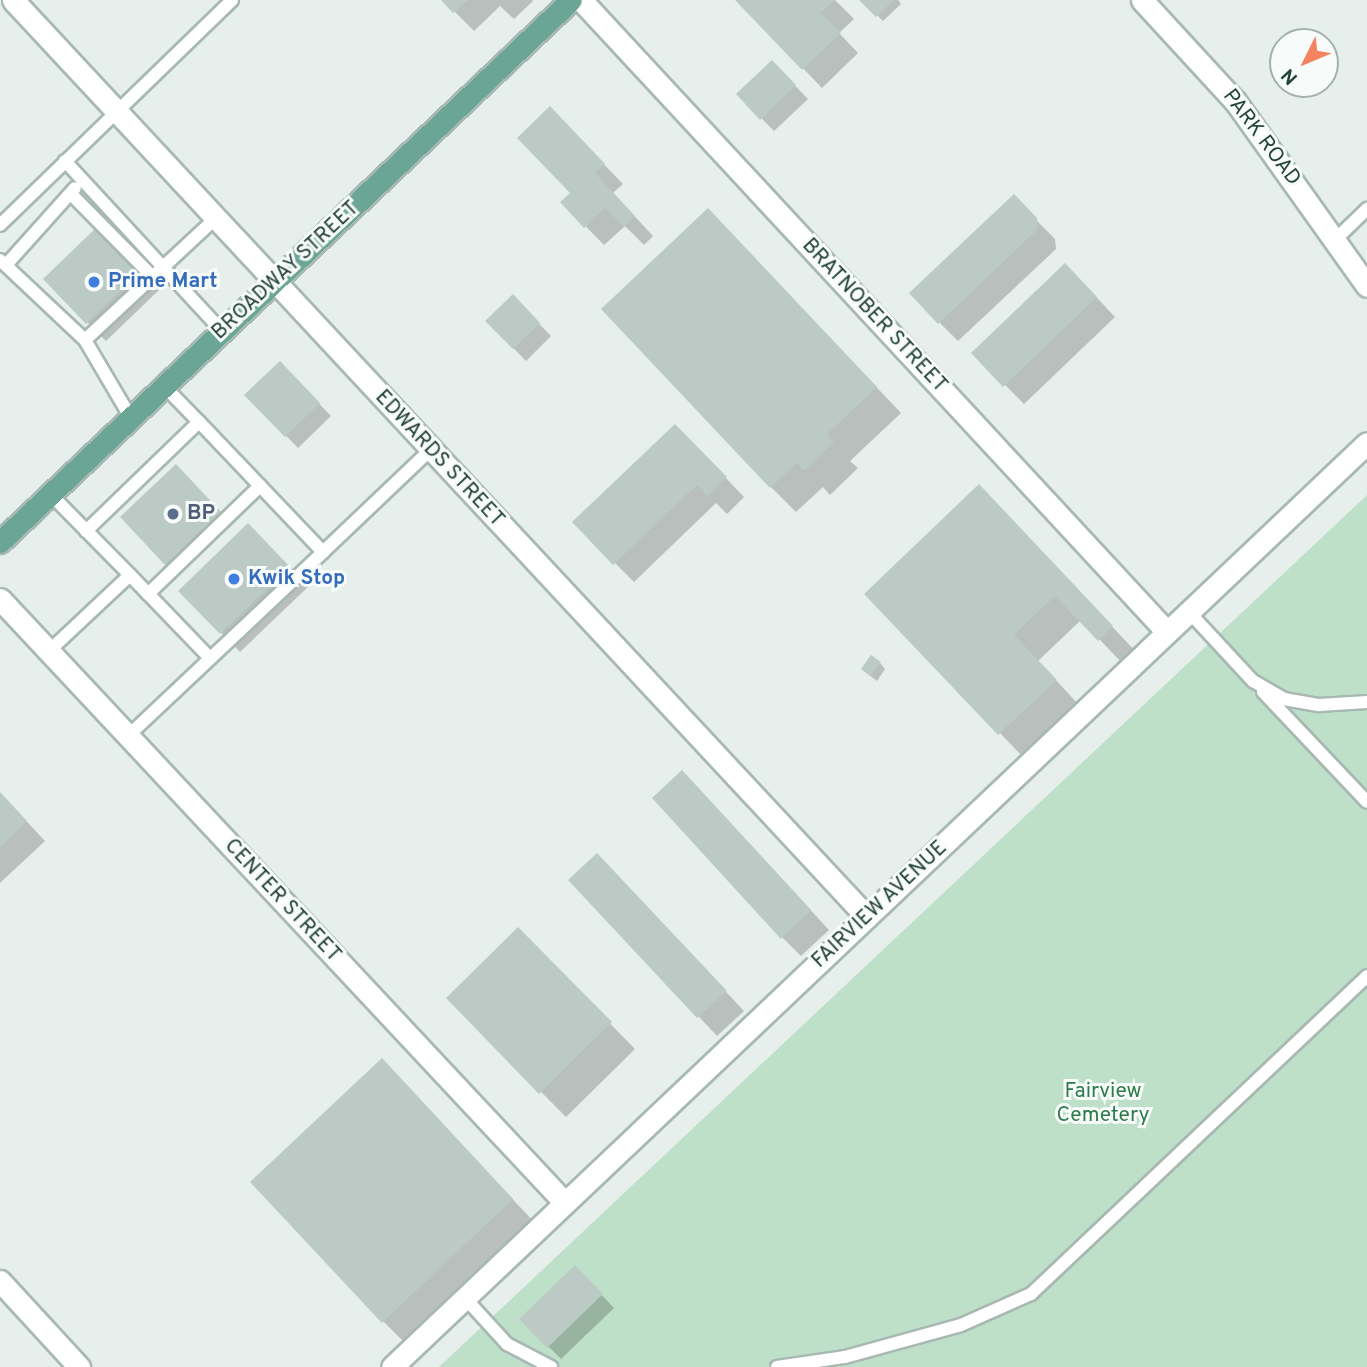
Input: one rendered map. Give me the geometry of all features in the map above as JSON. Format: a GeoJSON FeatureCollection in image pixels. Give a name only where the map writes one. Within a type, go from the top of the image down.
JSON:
{"type":"FeatureCollection","features":[{"type":"Feature","properties":{"kind":"main road","name":"BROADWAY STREET"},"geometry":{"type":"LineString","coordinates":[[0,542],[571,0]]}},
{"type":"Feature","properties":{"kind":"street","name":"EDWARDS STREET"},"geometry":{"type":"LineString","coordinates":[[13,0],[867,917]]}},
{"type":"Feature","properties":{"kind":"street","name":"BRATNOBER STREET"},"geometry":{"type":"LineString","coordinates":[[581,0],[1167,632]]}},
{"type":"Feature","properties":{"kind":"street","name":"PARK ROAD"},"geometry":{"type":"LineString","coordinates":[[1142,0],[1235,101],[1367,286]]}},
{"type":"Feature","properties":{"kind":"street","name":"FAIRVIEW AVENUE"},"geometry":{"type":"LineString","coordinates":[[393,1367],[1367,443]]}},
{"type":"Feature","properties":{"kind":"street","name":"CENTER STREET"},"geometry":{"type":"LineString","coordinates":[[0,599],[565,1203]]}},
{"type":"Feature","properties":{"kind":"street"},"geometry":{"type":"LineString","coordinates":[[0,1281],[79,1367]]}},
{"type":"Feature","properties":{"kind":"lane"},"geometry":{"type":"LineString","coordinates":[[0,225],[232,0]]}},
{"type":"Feature","properties":{"kind":"lane"},"geometry":{"type":"LineString","coordinates":[[65,161],[222,331]]}},
{"type":"Feature","properties":{"kind":"lane"},"geometry":{"type":"LineString","coordinates":[[79,178],[72,195],[3,263],[85,340],[131,418]]}},
{"type":"Feature","properties":{"kind":"lane"},"geometry":{"type":"LineString","coordinates":[[72,195],[153,277]]}},
{"type":"Feature","properties":{"kind":"lane"},"geometry":{"type":"LineString","coordinates":[[1335,240],[1367,209]]}},
{"type":"Feature","properties":{"kind":"lane"},"geometry":{"type":"LineString","coordinates":[[85,340],[216,218]]}},
{"type":"Feature","properties":{"kind":"lane"},"geometry":{"type":"LineString","coordinates":[[164,386],[323,552]]}},
{"type":"Feature","properties":{"kind":"lane"},"geometry":{"type":"LineString","coordinates":[[86,531],[199,422]]}},
{"type":"Feature","properties":{"kind":"lane"},"geometry":{"type":"LineString","coordinates":[[128,736],[430,450]]}},
{"type":"Feature","properties":{"kind":"lane"},"geometry":{"type":"LineString","coordinates":[[148,594],[260,486]]}},
{"type":"Feature","properties":{"kind":"lane"},"geometry":{"type":"LineString","coordinates":[[50,494],[209,657]]}},
{"type":"Feature","properties":{"kind":"lane"},"geometry":{"type":"LineString","coordinates":[[49,652],[130,575]]}},
{"type":"Feature","properties":{"kind":"lane"},"geometry":{"type":"LineString","coordinates":[[1189,612],[1367,802]]}},
{"type":"Feature","properties":{"kind":"lane"},"geometry":{"type":"LineString","coordinates":[[1253,681],[1296,701],[1367,702]]}},
{"type":"Feature","properties":{"kind":"lane"},"geometry":{"type":"LineString","coordinates":[[777,1367],[845,1357],[961,1325],[1031,1294],[1367,976]]}},
{"type":"Feature","properties":{"kind":"lane"},"geometry":{"type":"LineString","coordinates":[[465,1298],[507,1344],[551,1367]]}},
{"type":"Feature","properties":{"kind":"green space","name":"Fairview Cemetery"},"geometry":{"type":"Polygon","coordinates":[[[1367,495],[1367,1367],[439,1367],[1367,495]]]}},
{"type":"Feature","properties":{"kind":"building"},"geometry":{"type":"Polygon","coordinates":[[[441,0],[468,0],[453,13],[441,0]]]}},
{"type":"Feature","properties":{"kind":"building"},"geometry":{"type":"Polygon","coordinates":[[[735,0],[835,0],[821,13],[841,33],[802,70],[735,0]]]}},
{"type":"Feature","properties":{"kind":"building"},"geometry":{"type":"Polygon","coordinates":[[[859,0],[894,0],[876,17],[859,0]]]}},
{"type":"Feature","properties":{"kind":"building"},"geometry":{"type":"Polygon","coordinates":[[[772,60],[796,85],[760,120],[736,94],[772,60]]]}},
{"type":"Feature","properties":{"kind":"building"},"geometry":{"type":"Polygon","coordinates":[[[550,106],[605,164],[595,173],[635,216],[624,227],[605,208],[584,228],[560,202],[570,193],[517,138],[550,106]]]}},
{"type":"Feature","properties":{"kind":"building"},"geometry":{"type":"Polygon","coordinates":[[[1014,194],[1037,218],[1038,229],[938,324],[909,293],[1014,194]]]}},
{"type":"Feature","properties":{"kind":"building"},"geometry":{"type":"Polygon","coordinates":[[[708,208],[877,387],[827,434],[834,442],[804,471],[797,463],[770,488],[601,309],[708,208]]]}},
{"type":"Feature","properties":{"kind":"building"},"geometry":{"type":"Polygon","coordinates":[[[99,225],[142,270],[86,324],[43,279],[99,225]]]}},
{"type":"Feature","properties":{"kind":"building"},"geometry":{"type":"Polygon","coordinates":[[[1065,263],[1097,297],[1003,387],[971,353],[1065,263]]]}},
{"type":"Feature","properties":{"kind":"building"},"geometry":{"type":"Polygon","coordinates":[[[513,294],[540,323],[513,349],[485,321],[513,294]]]}},
{"type":"Feature","properties":{"kind":"building"},"geometry":{"type":"Polygon","coordinates":[[[280,361],[320,403],[285,437],[244,395],[280,361]]]}},
{"type":"Feature","properties":{"kind":"building"},"geometry":{"type":"Polygon","coordinates":[[[675,424],[727,477],[707,496],[697,485],[613,565],[572,522],[675,424]]]}},
{"type":"Feature","properties":{"kind":"building"},"geometry":{"type":"Polygon","coordinates":[[[176,464],[222,513],[165,565],[120,517],[176,464]]]}},
{"type":"Feature","properties":{"kind":"building"},"geometry":{"type":"Polygon","coordinates":[[[979,484],[1113,626],[1098,641],[1055,596],[1014,635],[1057,680],[998,735],[864,594],[979,484]]]}},
{"type":"Feature","properties":{"kind":"building","name":"Kwik Stop"},"geometry":{"type":"Polygon","coordinates":[[[248,523],[290,567],[220,634],[178,591],[248,523]]]}},
{"type":"Feature","properties":{"kind":"building"},"geometry":{"type":"Polygon","coordinates":[[[871,655],[881,662],[870,676],[861,669],[871,655]]]}},
{"type":"Feature","properties":{"kind":"building"},"geometry":{"type":"Polygon","coordinates":[[[682,770],[811,910],[781,939],[652,798],[682,770]]]}},
{"type":"Feature","properties":{"kind":"building"},"geometry":{"type":"Polygon","coordinates":[[[0,792],[27,821],[0,847],[0,792]]]}},
{"type":"Feature","properties":{"kind":"building"},"geometry":{"type":"Polygon","coordinates":[[[597,853],[727,991],[697,1018],[568,880],[597,853]]]}},
{"type":"Feature","properties":{"kind":"building"},"geometry":{"type":"Polygon","coordinates":[[[518,927],[612,1022],[539,1094],[446,998],[518,927]]]}},
{"type":"Feature","properties":{"kind":"building"},"geometry":{"type":"Polygon","coordinates":[[[382,1058],[513,1199],[382,1323],[250,1182],[382,1058]]]}},
{"type":"Feature","properties":{"kind":"building"},"geometry":{"type":"Polygon","coordinates":[[[575,1265],[603,1294],[547,1348],[519,1319],[575,1265]]]}},
{"type":"Feature","properties":{"kind":"place","name":"Prime Mart"},"geometry":{"type":"Point","coordinates":[94,282]}},
{"type":"Feature","properties":{"kind":"place","name":"BP"},"geometry":{"type":"Point","coordinates":[173,514]}},
{"type":"Feature","properties":{"kind":"place","name":"Kwik Stop"},"geometry":{"type":"Point","coordinates":[234,579]}}]}
